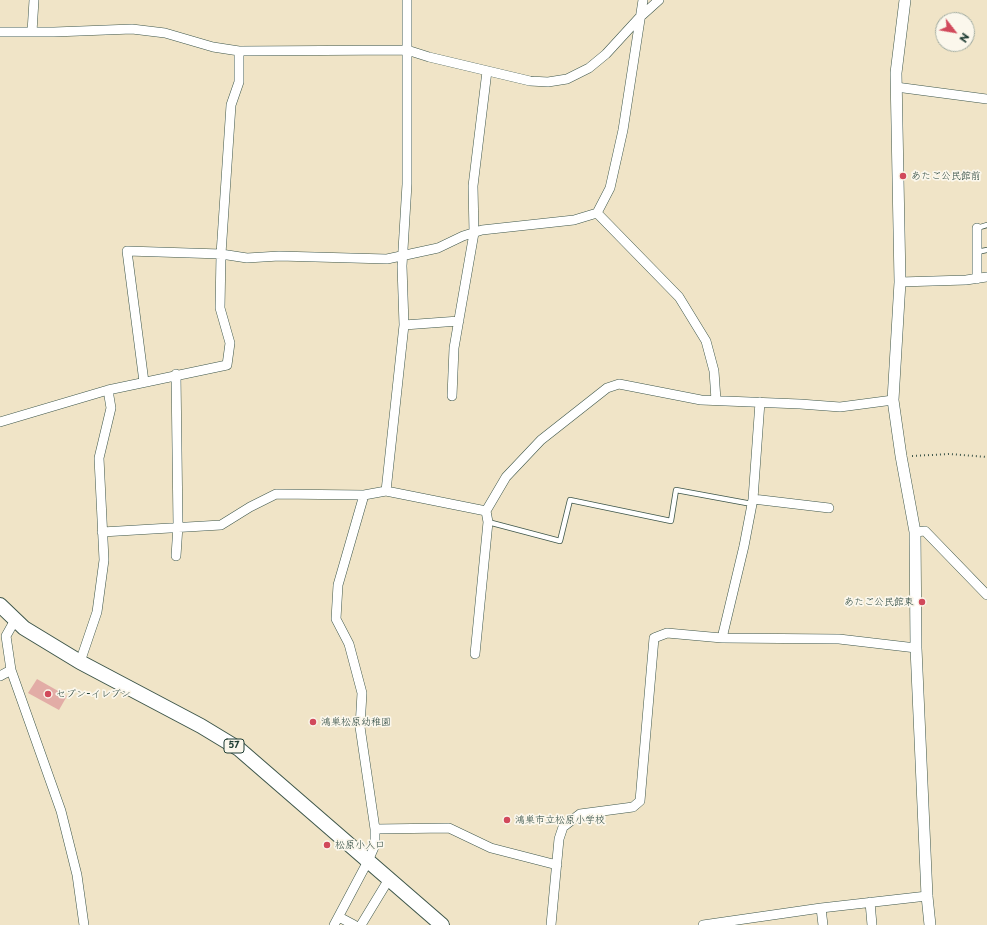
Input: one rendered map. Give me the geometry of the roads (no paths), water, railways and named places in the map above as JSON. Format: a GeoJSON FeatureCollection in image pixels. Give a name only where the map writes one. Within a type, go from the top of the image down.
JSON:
{"type":"FeatureCollection","features":[{"type":"Feature","properties":{"kind":"main road","name":"57"},"geometry":{"type":"LineString","coordinates":[[0,605],[24,628],[80,662],[239,749],[442,925]]}},
{"type":"Feature","properties":{"kind":"street"},"geometry":{"type":"LineString","coordinates":[[32,32],[34,0]]}},
{"type":"Feature","properties":{"kind":"street"},"geometry":{"type":"LineString","coordinates":[[386,490],[404,325],[402,266],[404,255],[407,184],[407,0]]}},
{"type":"Feature","properties":{"kind":"street"},"geometry":{"type":"LineString","coordinates":[[144,382],[127,251],[222,254],[247,258],[295,256],[387,259],[438,248],[474,233],[574,220],[596,213],[610,188],[612,181],[622,130],[642,0]]}},
{"type":"Feature","properties":{"kind":"street"},"geometry":{"type":"LineString","coordinates":[[0,32],[132,29],[165,33],[213,47],[239,51],[407,50],[429,57],[530,81],[548,82],[567,79],[589,68],[606,54],[639,18],[659,0]]}},
{"type":"Feature","properties":{"kind":"street"},"geometry":{"type":"LineString","coordinates":[[905,0],[896,87],[900,282],[893,400],[901,456],[915,532],[916,648],[926,896],[930,925]]}},
{"type":"Feature","properties":{"kind":"street"},"geometry":{"type":"LineString","coordinates":[[0,422],[108,390],[176,374],[227,365],[230,343],[220,308],[222,254],[231,105],[239,82],[239,51]]}},
{"type":"Feature","properties":{"kind":"street"},"geometry":{"type":"LineString","coordinates":[[452,396],[454,348],[474,233],[473,186],[487,71]]}},
{"type":"Feature","properties":{"kind":"street"},"geometry":{"type":"LineString","coordinates":[[896,87],[987,99]]}},
{"type":"Feature","properties":{"kind":"street"},"geometry":{"type":"LineString","coordinates":[[596,213],[679,297],[706,341],[714,371],[716,400]]}},
{"type":"Feature","properties":{"kind":"street"},"geometry":{"type":"LineString","coordinates":[[977,228],[977,279]]}},
{"type":"Feature","properties":{"kind":"street"},"geometry":{"type":"LineString","coordinates":[[900,282],[977,279],[987,277]]}},
{"type":"Feature","properties":{"kind":"street"},"geometry":{"type":"LineString","coordinates":[[404,325],[459,322]]}},
{"type":"Feature","properties":{"kind":"street"},"geometry":{"type":"LineString","coordinates":[[176,374],[178,526],[176,556]]}},
{"type":"Feature","properties":{"kind":"street"},"geometry":{"type":"LineString","coordinates":[[475,654],[488,522],[486,511],[506,477],[541,440],[607,388],[619,384],[701,400],[760,402],[840,408],[893,400]]}},
{"type":"Feature","properties":{"kind":"street"},"geometry":{"type":"LineString","coordinates":[[80,662],[97,612],[104,560],[99,458],[110,408],[108,390]]}},
{"type":"Feature","properties":{"kind":"street"},"geometry":{"type":"LineString","coordinates":[[722,638],[744,546],[752,501],[760,402]]}},
{"type":"Feature","properties":{"kind":"street"},"geometry":{"type":"LineString","coordinates":[[102,532],[221,524],[276,494],[364,495],[386,490],[486,511]]}},
{"type":"Feature","properties":{"kind":"street"},"geometry":{"type":"LineString","coordinates":[[354,925],[337,921],[375,845],[375,829],[360,727],[362,693],[349,644],[336,619],[338,585],[364,495]]}},
{"type":"Feature","properties":{"kind":"street"},"geometry":{"type":"LineString","coordinates":[[752,501],[829,508]]}},
{"type":"Feature","properties":{"kind":"street"},"geometry":{"type":"LineString","coordinates":[[915,532],[925,531],[987,595]]}},
{"type":"Feature","properties":{"kind":"street"},"geometry":{"type":"LineString","coordinates":[[15,620],[6,636],[11,670],[61,811],[77,874],[84,925]]}},
{"type":"Feature","properties":{"kind":"street"},"geometry":{"type":"LineString","coordinates":[[551,925],[559,839],[563,827],[580,814],[632,807],[640,801],[654,638],[667,633],[722,638],[839,639],[916,648]]}},
{"type":"Feature","properties":{"kind":"street"},"geometry":{"type":"LineString","coordinates":[[0,676],[11,670]]}},
{"type":"Feature","properties":{"kind":"street"},"geometry":{"type":"LineString","coordinates":[[375,829],[449,828],[492,848],[557,865]]}},
{"type":"Feature","properties":{"kind":"street"},"geometry":{"type":"LineString","coordinates":[[361,925],[389,879]]}},
{"type":"Feature","properties":{"kind":"street"},"geometry":{"type":"LineString","coordinates":[[702,925],[821,908],[926,896]]}},
{"type":"Feature","properties":{"kind":"street"},"geometry":{"type":"LineString","coordinates":[[870,902],[872,925]]}},
{"type":"Feature","properties":{"kind":"street"},"geometry":{"type":"LineString","coordinates":[[821,908],[823,925]]}},
{"type":"Feature","properties":{"kind":"lane"},"geometry":{"type":"LineString","coordinates":[[977,228],[987,225]]}},
{"type":"Feature","properties":{"kind":"lane"},"geometry":{"type":"LineString","coordinates":[[977,252],[987,250]]}},
{"type":"Feature","properties":{"kind":"lane"},"geometry":{"type":"LineString","coordinates":[[488,522],[560,541],[570,500],[671,521],[676,490],[752,501]]}},
{"type":"Feature","properties":{"kind":"place","name":"あたご公民館前"},"geometry":{"type":"Point","coordinates":[903,176]}},
{"type":"Feature","properties":{"kind":"place","name":"あたご公民館東"},"geometry":{"type":"Point","coordinates":[922,602]}},
{"type":"Feature","properties":{"kind":"place","name":"セブン-イレブン"},"geometry":{"type":"Point","coordinates":[48,694]}},
{"type":"Feature","properties":{"kind":"place","name":"鴻巣松原幼稚園"},"geometry":{"type":"Point","coordinates":[313,722]}},
{"type":"Feature","properties":{"kind":"place","name":"鴻巣市立松原小学校"},"geometry":{"type":"Point","coordinates":[507,820]}},
{"type":"Feature","properties":{"kind":"place","name":"松原小入口"},"geometry":{"type":"Point","coordinates":[327,845]}}]}
